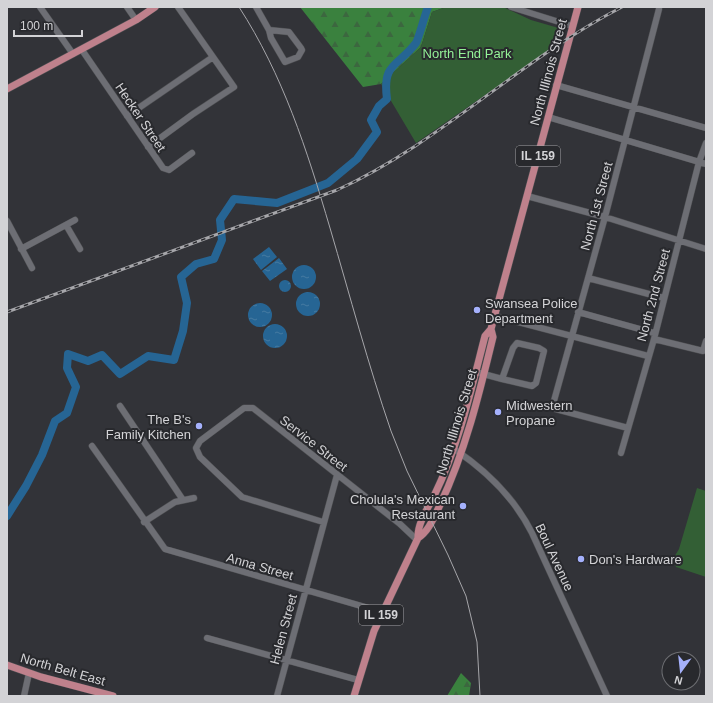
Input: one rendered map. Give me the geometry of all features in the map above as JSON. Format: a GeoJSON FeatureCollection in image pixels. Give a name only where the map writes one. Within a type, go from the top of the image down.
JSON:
{"type":"FeatureCollection","features":[{"type":"Feature","properties":{"kind":"main road"},"geometry":{"type":"LineString","coordinates":[[7,89],[82,50],[136,20],[155,7]]}},
{"type":"Feature","properties":{"kind":"main road","name":"North Illinois Street"},"geometry":{"type":"LineString","coordinates":[[418,539],[419,527],[439,486],[454,449],[486,336],[491,329],[495,316],[578,7]]}},
{"type":"Feature","properties":{"kind":"main road","name":"North Illinois Street"},"geometry":{"type":"LineString","coordinates":[[354,696],[358,680],[382,612],[418,539],[426,531],[433,518],[462,454],[493,337],[491,329]]}},
{"type":"Feature","properties":{"kind":"main road","name":"North Belt East"},"geometry":{"type":"LineString","coordinates":[[7,665],[29,673],[113,696]]}},
{"type":"Feature","properties":{"kind":"street"},"geometry":{"type":"LineString","coordinates":[[40,7],[73,54]]}},
{"type":"Feature","properties":{"kind":"street"},"geometry":{"type":"LineString","coordinates":[[127,7],[136,20]]}},
{"type":"Feature","properties":{"kind":"street"},"geometry":{"type":"LineString","coordinates":[[148,147],[234,87],[178,7]]}},
{"type":"Feature","properties":{"kind":"street"},"geometry":{"type":"LineString","coordinates":[[256,7],[285,62],[298,57],[301,48],[289,32],[269,30]]}},
{"type":"Feature","properties":{"kind":"street"},"geometry":{"type":"LineString","coordinates":[[511,7],[572,26]]}},
{"type":"Feature","properties":{"kind":"street","name":"North 1st Street"},"geometry":{"type":"LineString","coordinates":[[628,428],[552,408],[605,217],[659,9]]}},
{"type":"Feature","properties":{"kind":"street","name":"Hecker Street"},"geometry":{"type":"LineString","coordinates":[[82,50],[163,168],[169,170],[192,153]]}},
{"type":"Feature","properties":{"kind":"street"},"geometry":{"type":"LineString","coordinates":[[128,116],[213,57]]}},
{"type":"Feature","properties":{"kind":"street"},"geometry":{"type":"LineString","coordinates":[[556,85],[706,128]]}},
{"type":"Feature","properties":{"kind":"street"},"geometry":{"type":"LineString","coordinates":[[548,117],[706,164]]}},
{"type":"Feature","properties":{"kind":"street","name":"North 2nd Street"},"geometry":{"type":"LineString","coordinates":[[621,453],[654,336],[699,162],[706,143]]}},
{"type":"Feature","properties":{"kind":"street"},"geometry":{"type":"LineString","coordinates":[[527,196],[605,217],[679,241],[706,248]]}},
{"type":"Feature","properties":{"kind":"street"},"geometry":{"type":"LineString","coordinates":[[21,248],[75,220]]}},
{"type":"Feature","properties":{"kind":"street"},"geometry":{"type":"LineString","coordinates":[[7,221],[32,268]]}},
{"type":"Feature","properties":{"kind":"street"},"geometry":{"type":"LineString","coordinates":[[66,225],[80,249]]}},
{"type":"Feature","properties":{"kind":"street"},"geometry":{"type":"LineString","coordinates":[[588,278],[664,298]]}},
{"type":"Feature","properties":{"kind":"street"},"geometry":{"type":"LineString","coordinates":[[578,312],[703,351],[706,341]]}},
{"type":"Feature","properties":{"kind":"street"},"geometry":{"type":"LineString","coordinates":[[495,316],[648,356]]}},
{"type":"Feature","properties":{"kind":"street"},"geometry":{"type":"LineString","coordinates":[[476,372],[502,379],[532,386],[536,383],[544,352],[540,348],[517,343],[513,348],[502,379]]}},
{"type":"Feature","properties":{"kind":"street"},"geometry":{"type":"LineString","coordinates":[[120,406],[183,500]]}},
{"type":"Feature","properties":{"kind":"street","name":"Service Street"},"geometry":{"type":"LineString","coordinates":[[323,522],[242,497],[200,457],[196,448],[200,441],[244,408],[253,408],[418,539]]}},
{"type":"Feature","properties":{"kind":"street","name":"Anna Street"},"geometry":{"type":"LineString","coordinates":[[92,446],[144,522],[165,549],[382,612]]}},
{"type":"Feature","properties":{"kind":"street","name":"Boul Avenue"},"geometry":{"type":"LineString","coordinates":[[454,449],[500,486],[518,508],[532,533],[607,696]]}},
{"type":"Feature","properties":{"kind":"street","name":"Helen Street"},"geometry":{"type":"LineString","coordinates":[[277,696],[337,475]]}},
{"type":"Feature","properties":{"kind":"street"},"geometry":{"type":"LineString","coordinates":[[144,522],[175,502],[194,498]]}},
{"type":"Feature","properties":{"kind":"street"},"geometry":{"type":"LineString","coordinates":[[207,638],[358,680]]}},
{"type":"Feature","properties":{"kind":"street"},"geometry":{"type":"LineString","coordinates":[[24,696],[29,673]]}},
{"type":"Feature","properties":{"kind":"green space"},"geometry":{"type":"Polygon","coordinates":[[[300,7],[446,7],[432,12],[421,47],[381,84],[363,87],[300,7]]]}},
{"type":"Feature","properties":{"kind":"green space","name":"North End Park"},"geometry":{"type":"Polygon","coordinates":[[[446,7],[503,7],[531,20],[562,29],[557,45],[416,143],[381,84],[421,47],[432,12],[446,7]]]}},
{"type":"Feature","properties":{"kind":"green space"},"geometry":{"type":"Polygon","coordinates":[[[697,488],[706,491],[706,577],[676,567],[673,559],[679,549],[697,488]]]}},
{"type":"Feature","properties":{"kind":"green space"},"geometry":{"type":"Polygon","coordinates":[[[461,673],[471,683],[469,696],[447,696],[461,673]]]}},
{"type":"Feature","properties":{"kind":"water"},"geometry":{"type":"Polygon","coordinates":[[[269,247],[277,257],[261,270],[253,259],[269,247]]]}},
{"type":"Feature","properties":{"kind":"water"},"geometry":{"type":"Polygon","coordinates":[[[279,258],[287,269],[270,281],[262,271],[279,258]]]}},
{"type":"Feature","properties":{"kind":"water"},"geometry":{"type":"Polygon","coordinates":[[[304,265],[313,268],[316,277],[313,286],[304,289],[295,286],[292,277],[295,268],[304,265]]]}},
{"type":"Feature","properties":{"kind":"water"},"geometry":{"type":"Polygon","coordinates":[[[283,280],[287,280],[291,286],[287,292],[283,292],[279,288],[279,284],[283,280]]]}},
{"type":"Feature","properties":{"kind":"water"},"geometry":{"type":"Polygon","coordinates":[[[308,292],[317,295],[320,304],[317,313],[308,316],[299,313],[296,304],[299,295],[308,292]]]}},
{"type":"Feature","properties":{"kind":"water"},"geometry":{"type":"Polygon","coordinates":[[[260,303],[269,306],[272,315],[269,324],[260,327],[251,324],[248,315],[251,306],[260,303]]]}},
{"type":"Feature","properties":{"kind":"water"},"geometry":{"type":"Polygon","coordinates":[[[275,324],[284,327],[287,336],[284,345],[275,348],[266,345],[263,336],[266,327],[275,324]]]}},
{"type":"Feature","properties":{"kind":"waterway"},"geometry":{"type":"LineString","coordinates":[[7,516],[26,486],[42,455],[55,421],[67,413],[76,387],[67,368],[68,354],[88,361],[102,355],[120,374],[148,356],[174,360],[183,331],[187,303],[181,277],[196,264],[214,259],[222,240],[220,220],[234,199],[277,203],[328,183],[357,159],[377,132],[371,120],[379,106],[387,99],[386,87],[389,71],[416,43],[428,7]]}},
{"type":"Feature","properties":{"kind":"tram line"},"geometry":{"type":"LineString","coordinates":[[239,7],[269,59],[303,142],[391,431],[407,471],[448,555],[466,596],[477,642],[480,696]]}},
{"type":"Feature","properties":{"kind":"railway"},"geometry":{"type":"LineString","coordinates":[[7,312],[337,190],[375,171],[411,149],[549,51],[622,7]]}},
{"type":"Feature","properties":{"kind":"place","name":"Swansea Police Department"},"geometry":{"type":"Point","coordinates":[477,310]}},
{"type":"Feature","properties":{"kind":"place","name":"Midwestern Propane"},"geometry":{"type":"Point","coordinates":[498,412]}},
{"type":"Feature","properties":{"kind":"place","name":"The B's Family Kitchen"},"geometry":{"type":"Point","coordinates":[199,426]}},
{"type":"Feature","properties":{"kind":"place","name":"Cholula's Mexican Restaurant"},"geometry":{"type":"Point","coordinates":[463,506]}},
{"type":"Feature","properties":{"kind":"place","name":"Don's Hardware"},"geometry":{"type":"Point","coordinates":[581,559]}}]}
